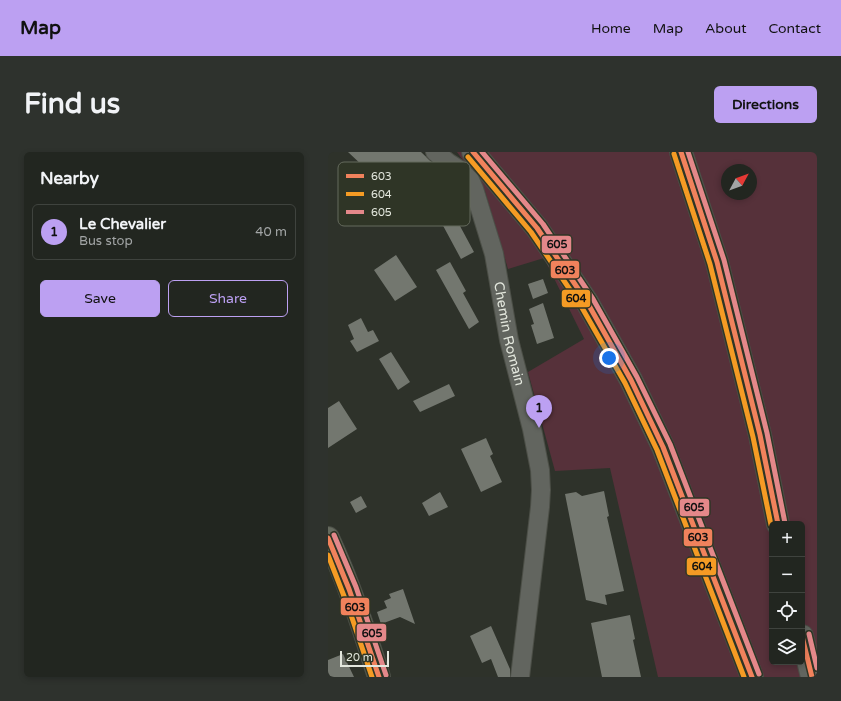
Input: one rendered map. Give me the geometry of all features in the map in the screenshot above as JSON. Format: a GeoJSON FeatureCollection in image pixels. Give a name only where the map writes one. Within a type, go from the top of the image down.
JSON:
{"type":"FeatureCollection","features":[{"type":"Feature","properties":{"kind":"main road"},"geometry":{"type":"LineString","coordinates":[[328,538],[337,556],[357,608],[379,677]]}},
{"type":"Feature","properties":{"kind":"street","name":"Chemin Romain"},"geometry":{"type":"LineString","coordinates":[[435,152],[448,162]]}},
{"type":"Feature","properties":{"kind":"street"},"geometry":{"type":"LineString","coordinates":[[473,152],[537,228],[587,302],[631,380],[663,447],[752,677]]}},
{"type":"Feature","properties":{"kind":"street"},"geometry":{"type":"LineString","coordinates":[[681,152],[717,262],[760,434],[777,521]]}},
{"type":"Feature","properties":{"kind":"street","name":"Chemin Romain"},"geometry":{"type":"LineString","coordinates":[[470,180],[494,254],[509,340],[532,429],[540,470],[540,507],[520,677]]}},
{"type":"Feature","properties":{"kind":"street"},"geometry":{"type":"LineString","coordinates":[[805,648],[812,677]]}},
{"type":"Feature","properties":{"kind":"shaded area"},"geometry":{"type":"Polygon","coordinates":[[[457,152],[817,152],[817,677],[658,677],[610,468],[555,471],[528,372],[584,339],[544,258],[508,269],[485,191],[470,170],[470,162],[464,162],[457,152]]]}},
{"type":"Feature","properties":{"kind":"building"},"geometry":{"type":"Polygon","coordinates":[[[348,152],[421,152],[432,162],[359,162],[348,152]]]}},
{"type":"Feature","properties":{"kind":"building"},"geometry":{"type":"Polygon","coordinates":[[[443,226],[460,226],[474,252],[461,259],[443,226]]]}},
{"type":"Feature","properties":{"kind":"building"},"geometry":{"type":"Polygon","coordinates":[[[396,255],[417,287],[395,301],[374,270],[396,255]]]}},
{"type":"Feature","properties":{"kind":"building"},"geometry":{"type":"Polygon","coordinates":[[[450,262],[466,291],[463,293],[479,322],[469,329],[436,270],[450,262]]]}},
{"type":"Feature","properties":{"kind":"building"},"geometry":{"type":"Polygon","coordinates":[[[543,279],[548,293],[533,299],[528,284],[543,279]]]}},
{"type":"Feature","properties":{"kind":"building"},"geometry":{"type":"Polygon","coordinates":[[[543,303],[554,338],[537,344],[531,325],[534,324],[529,309],[543,303]]]}},
{"type":"Feature","properties":{"kind":"building"},"geometry":{"type":"Polygon","coordinates":[[[361,318],[368,332],[373,330],[379,341],[357,352],[350,341],[354,339],[348,325],[361,318]]]}},
{"type":"Feature","properties":{"kind":"building"},"geometry":{"type":"Polygon","coordinates":[[[391,352],[410,382],[398,390],[379,359],[391,352]]]}},
{"type":"Feature","properties":{"kind":"building"},"geometry":{"type":"Polygon","coordinates":[[[449,384],[455,396],[420,412],[413,401],[449,384]]]}},
{"type":"Feature","properties":{"kind":"building"},"geometry":{"type":"Polygon","coordinates":[[[339,401],[357,429],[328,448],[328,408],[339,401]]]}},
{"type":"Feature","properties":{"kind":"building"},"geometry":{"type":"Polygon","coordinates":[[[486,438],[493,454],[490,456],[502,482],[481,492],[461,449],[486,438]]]}},
{"type":"Feature","properties":{"kind":"building"},"geometry":{"type":"Polygon","coordinates":[[[604,491],[609,516],[607,517],[624,591],[605,595],[607,605],[586,600],[565,494],[576,492],[582,496],[604,491]]]}},
{"type":"Feature","properties":{"kind":"building"},"geometry":{"type":"Polygon","coordinates":[[[440,492],[448,507],[429,516],[422,503],[440,492]]]}},
{"type":"Feature","properties":{"kind":"building"},"geometry":{"type":"Polygon","coordinates":[[[361,496],[367,507],[356,513],[350,502],[361,496]]]}},
{"type":"Feature","properties":{"kind":"building"},"geometry":{"type":"Polygon","coordinates":[[[403,589],[415,624],[400,617],[381,624],[377,612],[387,608],[384,601],[391,598],[389,594],[403,589]]]}},
{"type":"Feature","properties":{"kind":"building"},"geometry":{"type":"Polygon","coordinates":[[[630,615],[635,639],[633,640],[641,677],[602,677],[591,623],[630,615]]]}},
{"type":"Feature","properties":{"kind":"building"},"geometry":{"type":"Polygon","coordinates":[[[491,626],[510,669],[510,677],[498,677],[491,659],[482,663],[470,636],[491,626]]]}},
{"type":"Feature","properties":{"kind":"building"},"geometry":{"type":"Polygon","coordinates":[[[343,654],[354,677],[328,677],[328,660],[343,654]]]}},
{"type":"Feature","properties":{"kind":"transit line","name":"603"},"geometry":{"type":"LineString","coordinates":[[473,152],[537,228],[587,302],[631,380],[663,447],[752,677]]}},
{"type":"Feature","properties":{"kind":"transit line","name":"605"},"geometry":{"type":"LineString","coordinates":[[482,152],[543,224],[593,299],[637,377],[670,444],[759,674]]}},
{"type":"Feature","properties":{"kind":"transit line","name":"603"},"geometry":{"type":"LineString","coordinates":[[681,152],[717,262],[760,435],[777,521]]}},
{"type":"Feature","properties":{"kind":"transit line","name":"605"},"geometry":{"type":"LineString","coordinates":[[688,152],[724,260],[767,433],[785,521]]}},
{"type":"Feature","properties":{"kind":"transit line","name":"604"},"geometry":{"type":"LineString","coordinates":[[674,154],[710,264],[753,437],[770,521]]}},
{"type":"Feature","properties":{"kind":"transit line","name":"604"},"geometry":{"type":"LineString","coordinates":[[468,157],[531,232],[581,306],[625,383],[657,450],[744,677]]}},
{"type":"Feature","properties":{"kind":"transit line","name":"605"},"geometry":{"type":"LineString","coordinates":[[334,535],[356,587],[386,675]]}},
{"type":"Feature","properties":{"kind":"transit line","name":"603"},"geometry":{"type":"LineString","coordinates":[[328,538],[349,589],[379,677]]}},
{"type":"Feature","properties":{"kind":"transit line","name":"604"},"geometry":{"type":"LineString","coordinates":[[328,555],[349,609],[372,677]]}},
{"type":"Feature","properties":{"kind":"transit line","name":"605"},"geometry":{"type":"LineString","coordinates":[[809,634],[817,668]]}},
{"type":"Feature","properties":{"kind":"transit line","name":"603"},"geometry":{"type":"LineString","coordinates":[[805,648],[812,677]]}},
{"type":"Feature","properties":{"kind":"place","name":"Le Chevalier"},"geometry":{"type":"Point","coordinates":[539,428]}}]}
